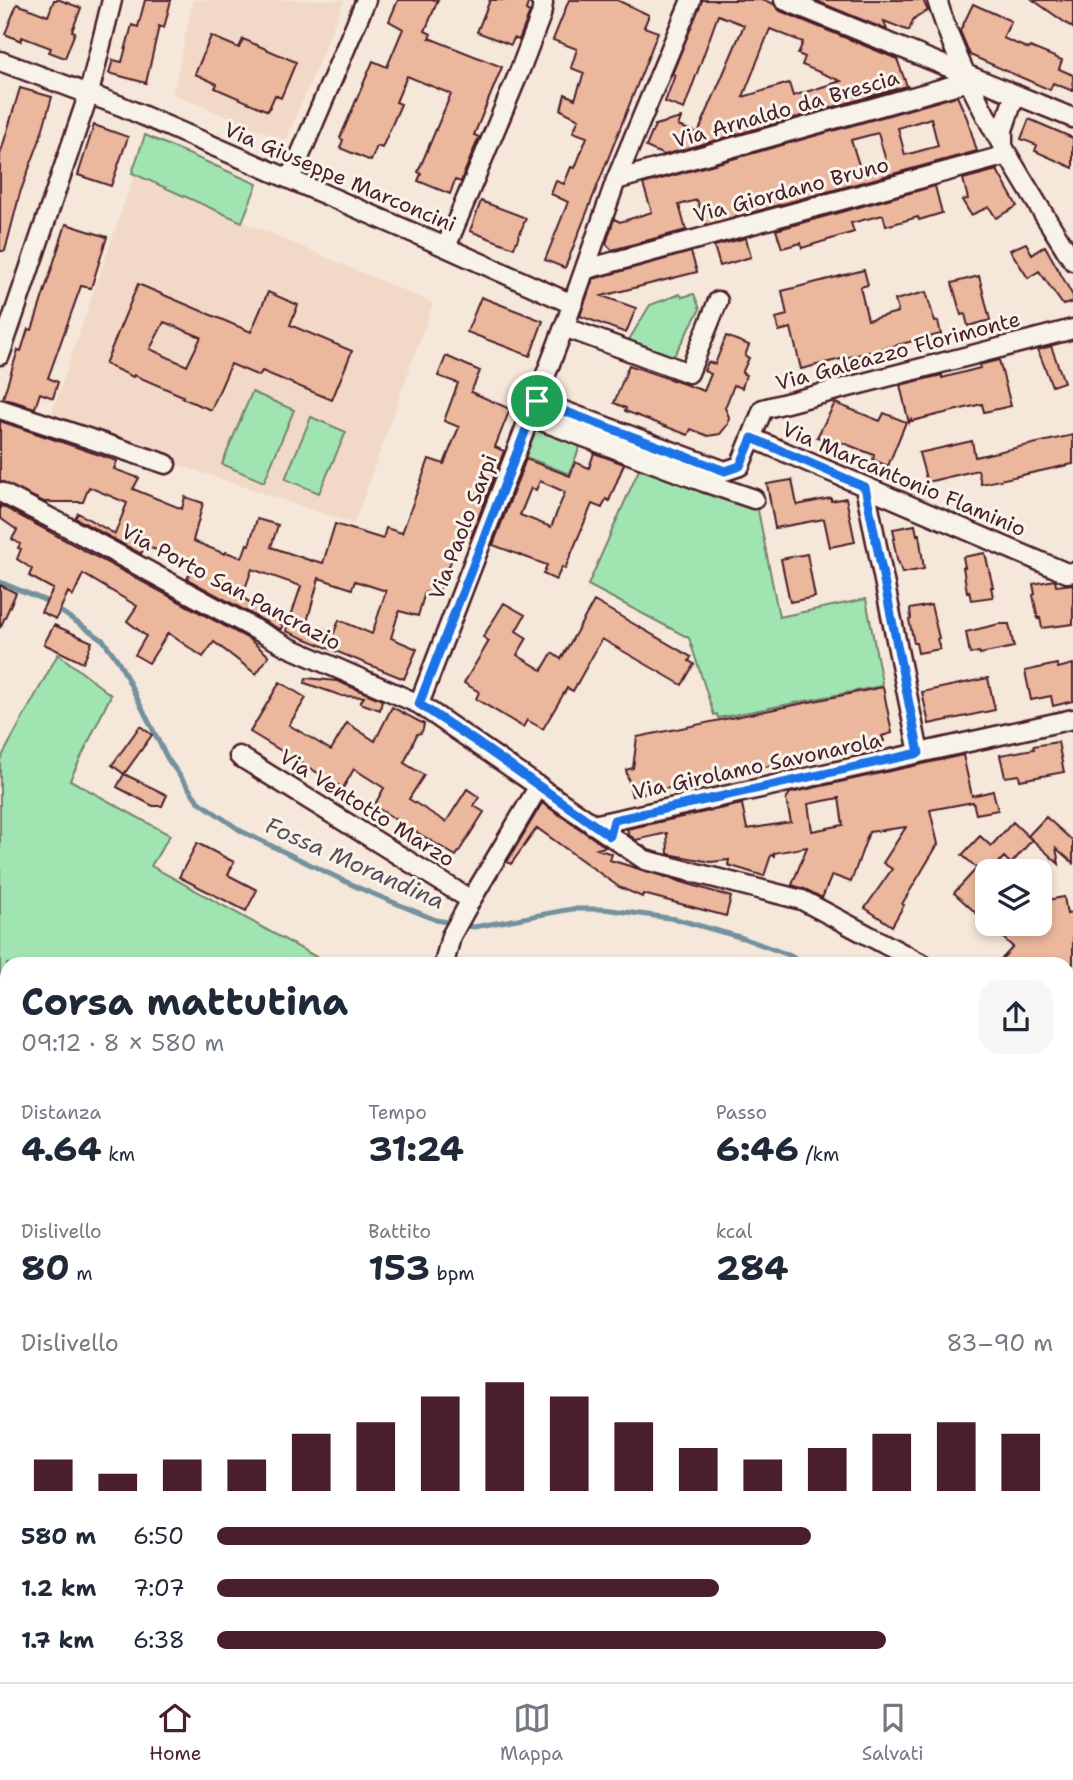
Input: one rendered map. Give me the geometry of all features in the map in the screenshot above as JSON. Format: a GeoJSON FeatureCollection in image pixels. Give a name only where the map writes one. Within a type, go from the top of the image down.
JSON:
{"type":"FeatureCollection","features":[{"type":"Feature","properties":{"kind":"street"},"geometry":{"type":"LineString","coordinates":[[0,355],[89,93],[112,0]]}},
{"type":"Feature","properties":{"kind":"street"},"geometry":{"type":"LineString","coordinates":[[290,179],[366,0]]}},
{"type":"Feature","properties":{"kind":"street"},"geometry":{"type":"LineString","coordinates":[[446,247],[541,15],[543,3],[540,0]]}},
{"type":"Feature","properties":{"kind":"street","name":"Via Paolo Sarpi"},"geometry":{"type":"LineString","coordinates":[[419,704],[587,269],[616,180],[691,0]]}},
{"type":"Feature","properties":{"kind":"street"},"geometry":{"type":"LineString","coordinates":[[785,0],[967,77],[1073,118]]}},
{"type":"Feature","properties":{"kind":"street"},"geometry":{"type":"LineString","coordinates":[[937,0],[967,77],[1005,150],[1073,261]]}},
{"type":"Feature","properties":{"kind":"street"},"geometry":{"type":"LineString","coordinates":[[934,61],[944,34],[944,21]]}},
{"type":"Feature","properties":{"kind":"street","name":"Via Giuseppe Marconcini"},"geometry":{"type":"LineString","coordinates":[[0,61],[89,93],[572,304]]}},
{"type":"Feature","properties":{"kind":"street","name":"Via Arnaldo da Brescia"},"geometry":{"type":"LineString","coordinates":[[616,180],[967,77]]}},
{"type":"Feature","properties":{"kind":"street"},"geometry":{"type":"LineString","coordinates":[[1005,150],[1003,130],[1015,94]]}},
{"type":"Feature","properties":{"kind":"street","name":"Via Giordano Bruno"},"geometry":{"type":"LineString","coordinates":[[587,269],[1005,150]]}},
{"type":"Feature","properties":{"kind":"street"},"geometry":{"type":"LineString","coordinates":[[564,327],[689,373],[718,301]]}},
{"type":"Feature","properties":{"kind":"street","name":"Via Galeazzo Florimonte"},"geometry":{"type":"LineString","coordinates":[[752,438],[763,410],[1073,329]]}},
{"type":"Feature","properties":{"kind":"street"},"geometry":{"type":"LineString","coordinates":[[0,409],[166,464]]}},
{"type":"Feature","properties":{"kind":"street"},"geometry":{"type":"LineString","coordinates":[[534,409],[704,482],[754,499]]}},
{"type":"Feature","properties":{"kind":"street","name":"Via Marcantonio Flaminio"},"geometry":{"type":"LineString","coordinates":[[534,409],[725,471],[740,466],[752,438],[1067,573],[1073,572]]}},
{"type":"Feature","properties":{"kind":"street"},"geometry":{"type":"LineString","coordinates":[[865,487],[919,753]]}},
{"type":"Feature","properties":{"kind":"street","name":"Via Porto San Pancrazio"},"geometry":{"type":"LineString","coordinates":[[0,492],[288,647],[419,704],[593,825]]}},
{"type":"Feature","properties":{"kind":"street","name":"Via Girolamo Savonarola"},"geometry":{"type":"LineString","coordinates":[[593,825],[612,828],[919,753],[1073,719]]}},
{"type":"Feature","properties":{"kind":"street","name":"Via Ventotto Marzo"},"geometry":{"type":"LineString","coordinates":[[239,756],[471,900]]}},
{"type":"Feature","properties":{"kind":"street"},"geometry":{"type":"LineString","coordinates":[[446,957],[451,936],[539,786]]}},
{"type":"Feature","properties":{"kind":"street"},"geometry":{"type":"LineString","coordinates":[[612,828],[645,860],[802,900],[909,957]]}},
{"type":"Feature","properties":{"kind":"shaded area"},"geometry":{"type":"Polygon","coordinates":[[[193,0],[344,0],[286,141],[173,94],[193,0]]]}},
{"type":"Feature","properties":{"kind":"shaded area"},"geometry":{"type":"Polygon","coordinates":[[[134,175],[433,303],[354,524],[49,421],[134,175]]]}},
{"type":"Feature","properties":{"kind":"green space"},"geometry":{"type":"Polygon","coordinates":[[[145,135],[257,184],[242,222],[132,173],[145,135]]]}},
{"type":"Feature","properties":{"kind":"green space"},"geometry":{"type":"Polygon","coordinates":[[[680,294],[682,297],[694,294],[700,309],[670,363],[624,348],[650,305],[680,294]]]}},
{"type":"Feature","properties":{"kind":"green space"},"geometry":{"type":"Polygon","coordinates":[[[252,392],[294,410],[264,482],[222,464],[252,392]]]}},
{"type":"Feature","properties":{"kind":"green space"},"geometry":{"type":"Polygon","coordinates":[[[311,417],[346,432],[319,493],[285,479],[311,417]]]}},
{"type":"Feature","properties":{"kind":"green space"},"geometry":{"type":"Polygon","coordinates":[[[530,421],[582,442],[569,474],[516,453],[530,421]]]}},
{"type":"Feature","properties":{"kind":"green space"},"geometry":{"type":"Polygon","coordinates":[[[641,465],[757,505],[779,617],[866,599],[881,686],[718,718],[717,714],[714,715],[689,638],[588,585],[641,465]]]}},
{"type":"Feature","properties":{"kind":"green space"},"geometry":{"type":"Polygon","coordinates":[[[58,654],[111,695],[70,780],[170,835],[151,866],[316,957],[0,957],[0,760],[58,654]]]}},
{"type":"Feature","properties":{"kind":"building"},"geometry":{"type":"Polygon","coordinates":[[[54,0],[81,8],[65,58],[49,52],[51,48],[5,34],[17,4],[48,16],[54,0]]]}},
{"type":"Feature","properties":{"kind":"building"},"geometry":{"type":"Polygon","coordinates":[[[145,0],[171,0],[164,28],[159,26],[146,83],[109,73],[113,60],[122,62],[132,25],[138,27],[145,0]]]}},
{"type":"Feature","properties":{"kind":"building"},"geometry":{"type":"Polygon","coordinates":[[[398,0],[438,0],[425,31],[431,34],[429,38],[502,67],[474,135],[479,137],[461,182],[455,180],[450,194],[418,181],[421,174],[418,172],[451,94],[407,76],[396,102],[401,104],[382,148],[377,146],[371,161],[340,148],[343,140],[340,138],[373,61],[387,67],[403,29],[389,21],[398,0]]]}},
{"type":"Feature","properties":{"kind":"building"},"geometry":{"type":"Polygon","coordinates":[[[490,0],[529,0],[526,10],[530,12],[519,40],[514,38],[511,45],[477,32],[490,0]]]}},
{"type":"Feature","properties":{"kind":"building"},"geometry":{"type":"Polygon","coordinates":[[[569,0],[617,0],[649,15],[644,27],[658,32],[565,268],[545,260],[568,202],[551,194],[556,181],[564,184],[571,167],[575,168],[587,137],[573,132],[579,119],[561,110],[565,94],[575,99],[584,73],[571,68],[577,49],[553,40],[569,0]]]}},
{"type":"Feature","properties":{"kind":"building"},"geometry":{"type":"Polygon","coordinates":[[[702,0],[764,0],[774,4],[780,11],[897,59],[907,86],[664,155],[646,147],[655,125],[681,118],[678,126],[698,133],[744,25],[718,15],[684,109],[665,102],[675,75],[672,74],[702,0]],[[770,29],[743,97],[789,83],[793,96],[841,81],[802,65],[805,57],[798,54],[803,42],[770,29]]]}},
{"type":"Feature","properties":{"kind":"building"},"geometry":{"type":"Polygon","coordinates":[[[814,0],[923,0],[928,11],[913,20],[909,31],[884,21],[887,30],[814,0]]]}},
{"type":"Feature","properties":{"kind":"building"},"geometry":{"type":"Polygon","coordinates":[[[1033,0],[1073,0],[1073,28],[1033,0]]]}},
{"type":"Feature","properties":{"kind":"building"},"geometry":{"type":"Polygon","coordinates":[[[973,4],[1011,21],[1003,38],[1062,60],[1059,69],[1073,75],[1073,91],[1053,83],[1050,90],[970,55],[960,31],[973,4]]]}},
{"type":"Feature","properties":{"kind":"building"},"geometry":{"type":"Polygon","coordinates":[[[211,36],[239,48],[243,39],[296,62],[281,98],[275,95],[268,111],[215,88],[217,84],[195,74],[211,36]]]}},
{"type":"Feature","properties":{"kind":"building"},"geometry":{"type":"Polygon","coordinates":[[[20,88],[52,97],[20,193],[5,251],[0,251],[0,155],[20,88]]]}},
{"type":"Feature","properties":{"kind":"building"},"geometry":{"type":"Polygon","coordinates":[[[957,96],[977,151],[706,225],[697,200],[679,205],[686,230],[612,250],[606,244],[614,219],[620,222],[652,212],[643,184],[957,96]],[[931,118],[898,128],[905,155],[938,146],[931,118]],[[878,133],[851,140],[860,168],[886,161],[878,133]]]}},
{"type":"Feature","properties":{"kind":"building"},"geometry":{"type":"Polygon","coordinates":[[[1029,119],[1073,138],[1073,168],[1035,151],[1037,145],[1021,139],[1029,119]]]}},
{"type":"Feature","properties":{"kind":"building"},"geometry":{"type":"Polygon","coordinates":[[[94,125],[128,137],[111,186],[78,175],[94,125]]]}},
{"type":"Feature","properties":{"kind":"building"},"geometry":{"type":"Polygon","coordinates":[[[997,170],[1017,206],[996,218],[989,207],[971,215],[962,200],[968,199],[963,179],[997,170]]]}},
{"type":"Feature","properties":{"kind":"building"},"geometry":{"type":"Polygon","coordinates":[[[935,186],[942,213],[886,226],[883,215],[851,223],[854,232],[802,248],[801,243],[782,248],[776,230],[935,186]]]}},
{"type":"Feature","properties":{"kind":"building"},"geometry":{"type":"Polygon","coordinates":[[[481,201],[526,218],[514,248],[470,231],[481,201]]]}},
{"type":"Feature","properties":{"kind":"building"},"geometry":{"type":"Polygon","coordinates":[[[66,224],[107,237],[91,288],[81,286],[48,378],[58,382],[53,398],[40,393],[35,408],[3,398],[18,350],[21,351],[28,329],[32,330],[66,224]]]}},
{"type":"Feature","properties":{"kind":"building"},"geometry":{"type":"Polygon","coordinates":[[[746,238],[751,257],[720,266],[714,246],[746,238]]]}},
{"type":"Feature","properties":{"kind":"building"},"geometry":{"type":"Polygon","coordinates":[[[1026,243],[1032,254],[1045,246],[1073,296],[1073,302],[1063,305],[1039,271],[1028,278],[1010,250],[1026,243]]]}},
{"type":"Feature","properties":{"kind":"building"},"geometry":{"type":"Polygon","coordinates":[[[691,252],[697,272],[602,296],[636,308],[626,333],[580,316],[593,279],[691,252]]]}},
{"type":"Feature","properties":{"kind":"building"},"geometry":{"type":"Polygon","coordinates":[[[864,270],[868,285],[860,287],[868,320],[898,312],[895,300],[926,292],[941,334],[801,369],[791,328],[779,331],[776,318],[787,315],[782,291],[864,270]]]}},
{"type":"Feature","properties":{"kind":"building"},"geometry":{"type":"Polygon","coordinates":[[[979,276],[990,320],[968,326],[965,314],[961,315],[952,283],[979,276]]]}},
{"type":"Feature","properties":{"kind":"building"},"geometry":{"type":"Polygon","coordinates":[[[138,284],[251,332],[268,292],[298,305],[290,325],[352,351],[332,400],[262,371],[259,376],[231,364],[211,410],[105,364],[138,284]],[[164,322],[150,349],[187,366],[201,337],[164,322]]]}},
{"type":"Feature","properties":{"kind":"building"},"geometry":{"type":"Polygon","coordinates":[[[481,297],[543,321],[530,356],[467,332],[481,297]]]}},
{"type":"Feature","properties":{"kind":"building"},"geometry":{"type":"Polygon","coordinates":[[[726,336],[749,345],[745,356],[749,358],[742,373],[746,375],[742,388],[734,385],[725,408],[729,417],[728,424],[720,434],[708,436],[691,429],[688,435],[625,411],[626,408],[614,403],[629,365],[704,391],[711,374],[704,371],[708,362],[715,364],[726,336]]]}},
{"type":"Feature","properties":{"kind":"building"},"geometry":{"type":"Polygon","coordinates":[[[1051,346],[1064,382],[1052,386],[1038,350],[1051,346]]]}},
{"type":"Feature","properties":{"kind":"building"},"geometry":{"type":"Polygon","coordinates":[[[446,356],[480,371],[471,392],[510,409],[495,447],[504,451],[471,537],[462,534],[437,596],[425,592],[418,616],[399,611],[391,638],[417,649],[404,679],[286,631],[301,586],[252,569],[242,597],[283,625],[281,629],[277,628],[187,579],[195,563],[145,546],[141,554],[75,518],[78,513],[115,534],[127,503],[89,487],[83,502],[44,502],[0,481],[0,421],[117,461],[114,469],[139,478],[133,489],[182,509],[185,497],[203,503],[193,541],[242,558],[257,519],[278,525],[271,547],[323,563],[335,524],[383,539],[386,528],[402,533],[429,459],[444,464],[459,427],[444,421],[458,383],[438,376],[446,356]],[[319,578],[307,622],[334,633],[339,620],[372,634],[386,591],[355,581],[352,589],[319,578]]]}},
{"type":"Feature","properties":{"kind":"building"},"geometry":{"type":"Polygon","coordinates":[[[999,360],[1011,406],[984,412],[982,404],[912,421],[911,419],[909,423],[900,385],[942,375],[942,378],[999,360]]]}},
{"type":"Feature","properties":{"kind":"building"},"geometry":{"type":"Polygon","coordinates":[[[835,403],[880,421],[884,413],[906,422],[888,466],[873,460],[874,455],[838,441],[836,445],[817,437],[835,403]]]}},
{"type":"Feature","properties":{"kind":"building"},"geometry":{"type":"Polygon","coordinates":[[[1073,435],[1073,464],[981,484],[978,470],[927,482],[919,453],[972,441],[975,457],[1073,435]]]}},
{"type":"Feature","properties":{"kind":"building"},"geometry":{"type":"Polygon","coordinates":[[[594,453],[624,464],[609,501],[606,499],[602,508],[592,504],[565,569],[562,567],[556,580],[543,574],[547,565],[493,545],[526,459],[570,476],[575,462],[589,468],[594,453]],[[540,481],[536,490],[531,488],[520,515],[551,527],[565,492],[540,481]]]}},
{"type":"Feature","properties":{"kind":"building"},"geometry":{"type":"Polygon","coordinates":[[[792,480],[797,505],[831,498],[831,501],[846,498],[855,542],[830,547],[824,519],[775,528],[767,484],[792,480]]]}},
{"type":"Feature","properties":{"kind":"building"},"geometry":{"type":"Polygon","coordinates":[[[0,505],[249,639],[269,656],[256,674],[214,642],[203,657],[168,633],[149,663],[135,655],[146,636],[127,621],[137,606],[83,574],[73,596],[68,592],[56,619],[41,612],[53,589],[29,576],[32,569],[17,559],[20,544],[12,539],[17,530],[0,518],[0,505]]]}},
{"type":"Feature","properties":{"kind":"building"},"geometry":{"type":"Polygon","coordinates":[[[915,525],[917,535],[919,534],[924,569],[902,573],[898,564],[893,529],[915,525]]]}},
{"type":"Feature","properties":{"kind":"building"},"geometry":{"type":"Polygon","coordinates":[[[985,553],[993,597],[971,600],[969,591],[967,592],[963,557],[985,553]]]}},
{"type":"Feature","properties":{"kind":"building"},"geometry":{"type":"Polygon","coordinates":[[[807,554],[815,597],[790,602],[781,559],[807,554]]]}},
{"type":"Feature","properties":{"kind":"building"},"geometry":{"type":"Polygon","coordinates":[[[1055,580],[1056,586],[1073,584],[1073,624],[1042,628],[1033,595],[1033,584],[1055,580]]]}},
{"type":"Feature","properties":{"kind":"building"},"geometry":{"type":"Polygon","coordinates":[[[0,585],[16,593],[0,628],[0,585]]]}},
{"type":"Feature","properties":{"kind":"building"},"geometry":{"type":"Polygon","coordinates":[[[594,601],[691,657],[689,661],[694,664],[682,685],[602,639],[573,691],[567,688],[543,729],[527,720],[523,727],[476,699],[479,692],[464,683],[489,641],[483,637],[504,603],[525,615],[516,631],[527,638],[517,655],[542,670],[552,653],[561,659],[594,601]]]}},
{"type":"Feature","properties":{"kind":"building"},"geometry":{"type":"Polygon","coordinates":[[[931,605],[940,649],[918,653],[909,620],[910,609],[931,605]]]}},
{"type":"Feature","properties":{"kind":"building"},"geometry":{"type":"Polygon","coordinates":[[[1009,624],[1014,647],[970,654],[966,632],[1009,624]]]}},
{"type":"Feature","properties":{"kind":"building"},"geometry":{"type":"Polygon","coordinates":[[[54,625],[92,642],[83,663],[44,644],[54,625]]]}},
{"type":"Feature","properties":{"kind":"building"},"geometry":{"type":"Polygon","coordinates":[[[1057,664],[1058,668],[1073,664],[1073,701],[1053,706],[1051,696],[1031,700],[1025,671],[1057,664]]]}},
{"type":"Feature","properties":{"kind":"building"},"geometry":{"type":"Polygon","coordinates":[[[306,678],[337,681],[382,700],[380,710],[360,703],[364,697],[342,696],[305,683],[306,678]]]}},
{"type":"Feature","properties":{"kind":"building"},"geometry":{"type":"Polygon","coordinates":[[[988,678],[995,710],[929,724],[922,692],[988,678]]]}},
{"type":"Feature","properties":{"kind":"building"},"geometry":{"type":"Polygon","coordinates":[[[280,682],[306,698],[289,725],[331,750],[347,723],[375,741],[392,707],[424,724],[404,763],[424,775],[409,799],[446,822],[467,789],[479,797],[474,806],[484,812],[456,856],[374,806],[384,788],[354,769],[343,788],[250,732],[280,682]]]}},
{"type":"Feature","properties":{"kind":"building"},"geometry":{"type":"Polygon","coordinates":[[[883,687],[892,733],[882,736],[884,741],[632,796],[626,770],[633,768],[637,737],[883,687]]]}},
{"type":"Feature","properties":{"kind":"building"},"geometry":{"type":"Polygon","coordinates":[[[140,726],[152,735],[124,774],[112,765],[140,726]]]}},
{"type":"Feature","properties":{"kind":"building"},"geometry":{"type":"Polygon","coordinates":[[[1058,742],[1064,772],[1020,780],[1019,775],[1005,777],[1000,755],[1058,742]]]}},
{"type":"Feature","properties":{"kind":"building"},"geometry":{"type":"Polygon","coordinates":[[[963,755],[972,796],[993,791],[998,810],[976,814],[973,802],[930,810],[938,844],[892,926],[865,908],[892,869],[883,863],[906,827],[869,832],[851,882],[832,875],[822,898],[792,885],[807,847],[771,855],[764,876],[728,865],[729,860],[711,862],[668,854],[667,833],[636,840],[629,835],[627,829],[742,804],[747,829],[791,822],[786,799],[790,793],[963,755]],[[839,798],[808,804],[812,831],[843,825],[839,798]]]}},
{"type":"Feature","properties":{"kind":"building"},"geometry":{"type":"Polygon","coordinates":[[[124,774],[167,795],[162,806],[153,806],[117,787],[124,774]]]}},
{"type":"Feature","properties":{"kind":"building"},"geometry":{"type":"Polygon","coordinates":[[[542,803],[606,847],[597,849],[612,854],[610,860],[731,897],[726,916],[643,894],[642,897],[619,887],[537,828],[511,864],[507,862],[542,803]]]}},
{"type":"Feature","properties":{"kind":"building"},"geometry":{"type":"Polygon","coordinates":[[[1046,817],[1073,841],[1073,863],[1056,848],[1059,864],[1028,836],[1046,817]]]}},
{"type":"Feature","properties":{"kind":"building"},"geometry":{"type":"Polygon","coordinates":[[[1013,822],[1032,840],[1015,859],[975,859],[975,866],[962,855],[980,836],[991,846],[1013,822]]]}},
{"type":"Feature","properties":{"kind":"building"},"geometry":{"type":"Polygon","coordinates":[[[197,843],[234,862],[228,875],[257,890],[246,911],[179,877],[197,843]]]}},
{"type":"Feature","properties":{"kind":"building"},"geometry":{"type":"Polygon","coordinates":[[[975,870],[975,912],[954,893],[975,870]]]}},
{"type":"Feature","properties":{"kind":"building"},"geometry":{"type":"Polygon","coordinates":[[[1064,897],[1067,914],[1073,913],[1073,957],[1004,957],[1013,947],[1001,936],[1052,936],[1052,899],[1064,897]]]}},
{"type":"Feature","properties":{"kind":"waterway","name":"Fossa Morandina"},"geometry":{"type":"LineString","coordinates":[[0,582],[44,600],[103,640],[119,662],[167,758],[198,801],[241,831],[359,888],[436,920],[474,927],[572,909],[604,909],[676,919],[743,938],[793,957]]}},
{"type":"Feature","properties":{"kind":"route"},"geometry":{"type":"LineString","coordinates":[[537,401],[725,471],[740,466],[752,438],[865,487],[919,753],[614,820],[610,836],[419,704],[537,401]]}}]}
